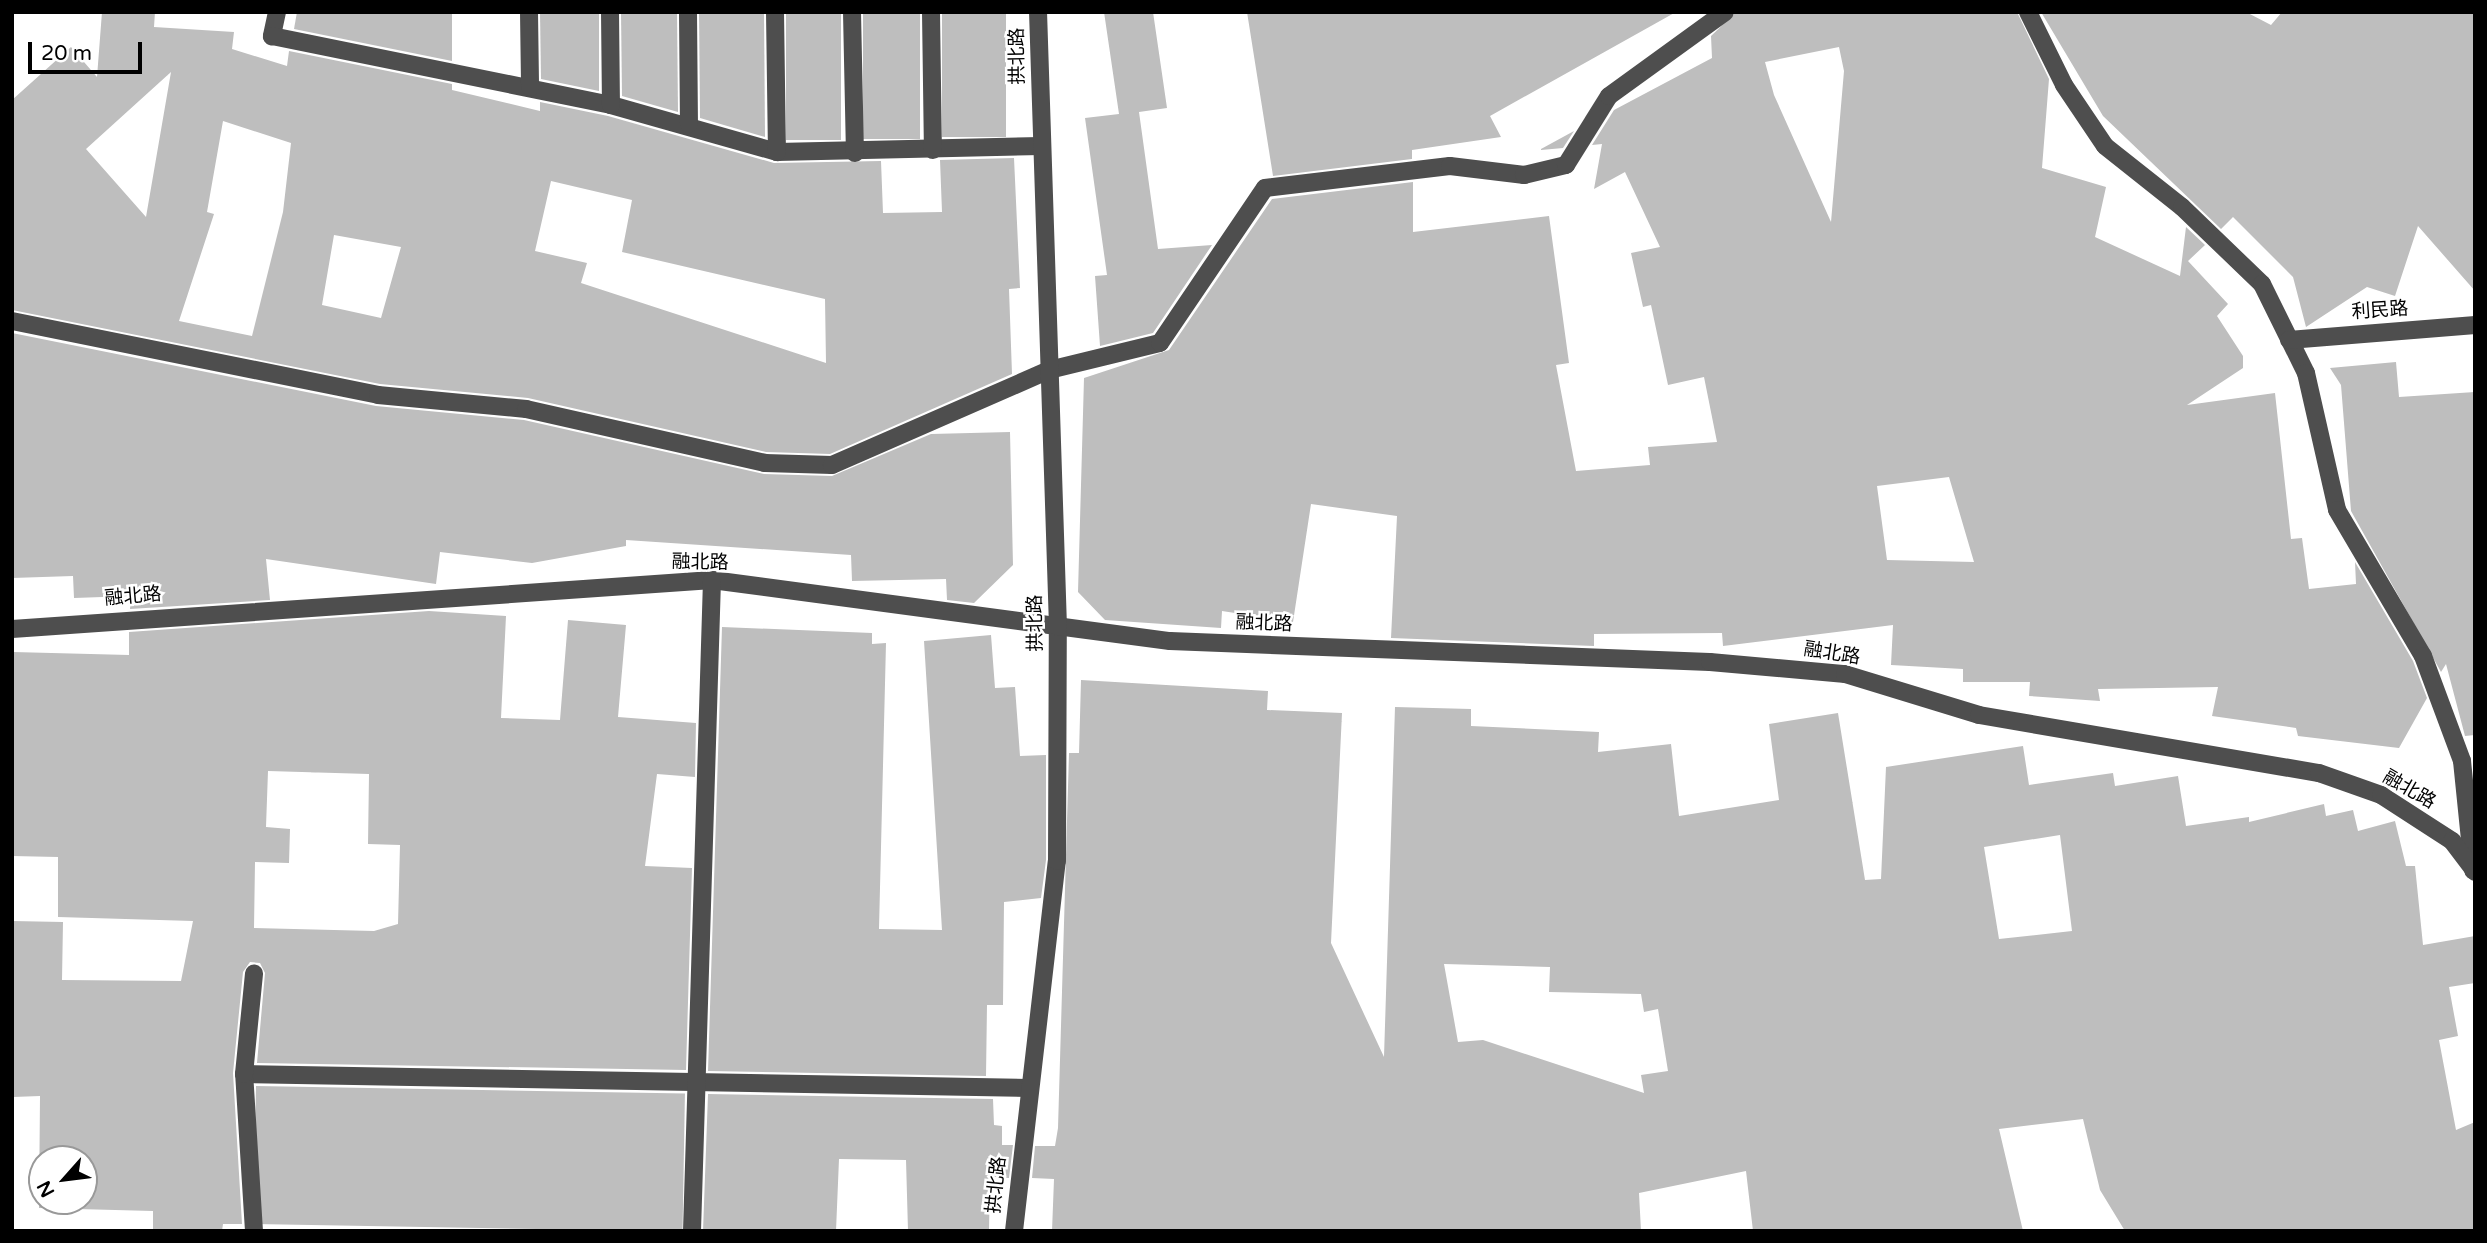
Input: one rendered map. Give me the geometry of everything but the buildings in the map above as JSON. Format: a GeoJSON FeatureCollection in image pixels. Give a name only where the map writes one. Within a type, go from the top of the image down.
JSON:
{"type":"FeatureCollection","features":[{"type":"Feature","properties":{"kind":"street"},"geometry":{"type":"LineString","coordinates":[[277,12],[272,36],[530,86],[689,124],[777,152],[855,153],[1041,146]]}},
{"type":"Feature","properties":{"kind":"street"},"geometry":{"type":"LineString","coordinates":[[529,12],[530,86]]}},
{"type":"Feature","properties":{"kind":"street"},"geometry":{"type":"LineString","coordinates":[[610,12],[611,105]]}},
{"type":"Feature","properties":{"kind":"street"},"geometry":{"type":"LineString","coordinates":[[688,12],[689,124]]}},
{"type":"Feature","properties":{"kind":"street"},"geometry":{"type":"LineString","coordinates":[[775,12],[777,152]]}},
{"type":"Feature","properties":{"kind":"street"},"geometry":{"type":"LineString","coordinates":[[852,12],[855,153]]}},
{"type":"Feature","properties":{"kind":"street"},"geometry":{"type":"LineString","coordinates":[[931,12],[933,150]]}},
{"type":"Feature","properties":{"kind":"street","name":"拱北路"},"geometry":{"type":"LineString","coordinates":[[1014,1231],[1057,861],[1058,627],[1038,12]]}},
{"type":"Feature","properties":{"kind":"street"},"geometry":{"type":"LineString","coordinates":[[12,321],[377,395],[527,409],[801,469],[832,465],[1049,370],[1160,343],[1265,188],[1450,166],[1524,175],[1566,165],[1608,96],[1725,12]]}},
{"type":"Feature","properties":{"kind":"street"},"geometry":{"type":"LineString","coordinates":[[2028,12],[2064,85],[2105,146],[2182,207],[2262,284],[2306,373],[2337,510],[2423,656],[2462,761],[2474,871]]}},
{"type":"Feature","properties":{"kind":"street","name":"利民路"},"geometry":{"type":"LineString","coordinates":[[2289,340],[2475,325]]}},
{"type":"Feature","properties":{"kind":"street"},"geometry":{"type":"LineString","coordinates":[[692,1231],[712,580]]}},
{"type":"Feature","properties":{"kind":"street","name":"融北路"},"geometry":{"type":"LineString","coordinates":[[12,629],[712,580],[1170,641],[1710,662],[1845,674],[1979,715],[2319,774],[2381,795],[2452,841],[2474,871]]}},
{"type":"Feature","properties":{"kind":"street"},"geometry":{"type":"LineString","coordinates":[[254,973],[244,1074],[254,1231]]}},
{"type":"Feature","properties":{"kind":"street"},"geometry":{"type":"LineString","coordinates":[[244,1074],[1029,1088]]}}]}
